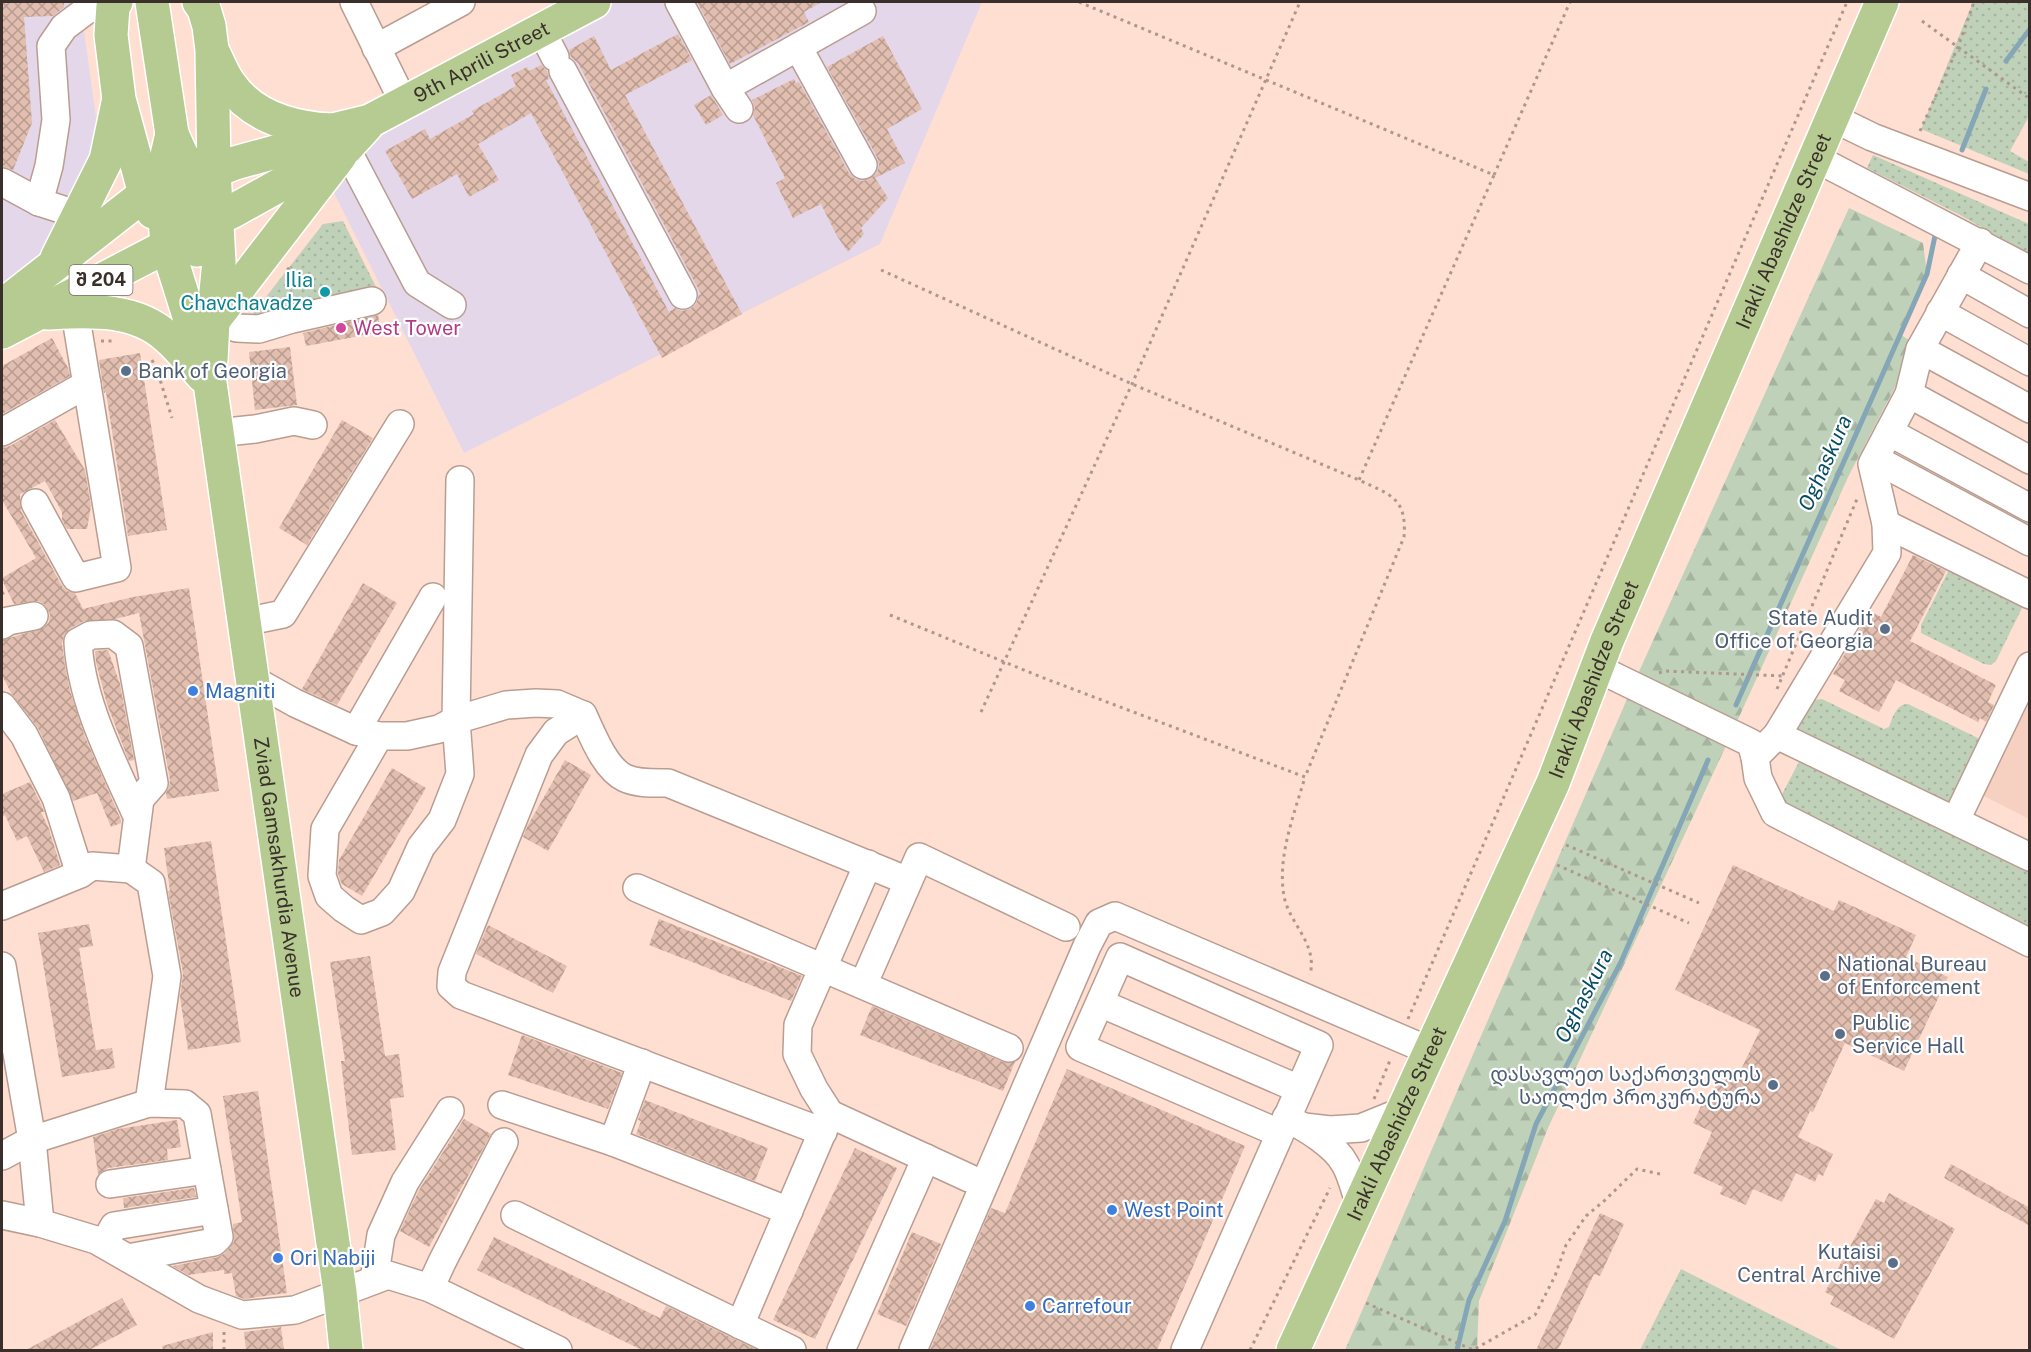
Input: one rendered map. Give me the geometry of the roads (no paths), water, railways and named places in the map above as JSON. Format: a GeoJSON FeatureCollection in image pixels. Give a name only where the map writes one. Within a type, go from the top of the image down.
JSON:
{"type":"FeatureCollection","features":[{"type":"Feature","properties":{"kind":"main road","name":"Zviad Gamsakhurdia Avenue"},"geometry":{"type":"LineString","coordinates":[[152,2],[175,167],[167,246],[210,383],[340,1292],[346,1350]]}},
{"type":"Feature","properties":{"kind":"main road"},"geometry":{"type":"LineString","coordinates":[[199,2],[204,9],[209,26],[212,50],[227,82],[237,94],[264,115],[339,139]]}},
{"type":"Feature","properties":{"kind":"main road","name":"Irakli Abashidze Street"},"geometry":{"type":"LineString","coordinates":[[1293,1350],[1553,783],[1597,668],[1882,2]]}},
{"type":"Feature","properties":{"kind":"main road"},"geometry":{"type":"LineString","coordinates":[[51,269],[106,160],[119,99],[111,35],[115,4]]}},
{"type":"Feature","properties":{"kind":"main road","name":"9th Aprili Street"},"geometry":{"type":"LineString","coordinates":[[339,139],[404,103],[553,53],[577,5]]}},
{"type":"Feature","properties":{"kind":"main road"},"geometry":{"type":"LineString","coordinates":[[175,167],[212,50]]}},
{"type":"Feature","properties":{"kind":"main road"},"geometry":{"type":"LineString","coordinates":[[119,99],[175,167]]}},
{"type":"Feature","properties":{"kind":"main road"},"geometry":{"type":"LineString","coordinates":[[175,167],[235,162],[339,139]]}},
{"type":"Feature","properties":{"kind":"main road"},"geometry":{"type":"LineString","coordinates":[[206,224],[339,139]]}},
{"type":"Feature","properties":{"kind":"main road"},"geometry":{"type":"LineString","coordinates":[[213,321],[326,177],[339,139]]}},
{"type":"Feature","properties":{"kind":"main road","name":"Zviad Gamsakhurdia Avenue"},"geometry":{"type":"LineString","coordinates":[[175,167],[206,224],[219,262],[210,383]]}},
{"type":"Feature","properties":{"kind":"main road","name":"შ 204"},"geometry":{"type":"LineString","coordinates":[[2,306],[51,269],[175,167]]}},
{"type":"Feature","properties":{"kind":"main road","name":"შ 204"},"geometry":{"type":"LineString","coordinates":[[2,332],[206,224]]}},
{"type":"Feature","properties":{"kind":"main road"},"geometry":{"type":"LineString","coordinates":[[36,313],[78,326],[107,312],[128,317],[168,337],[210,383]]}},
{"type":"Feature","properties":{"kind":"street"},"geometry":{"type":"LineString","coordinates":[[354,2],[404,103]]}},
{"type":"Feature","properties":{"kind":"street"},"geometry":{"type":"LineString","coordinates":[[376,48],[461,2]]}},
{"type":"Feature","properties":{"kind":"street"},"geometry":{"type":"LineString","coordinates":[[679,2],[732,99],[798,47],[862,11]]}},
{"type":"Feature","properties":{"kind":"street"},"geometry":{"type":"LineString","coordinates":[[39,201],[50,166],[56,120],[51,46],[64,27],[88,9],[115,4]]}},
{"type":"Feature","properties":{"kind":"street"},"geometry":{"type":"LineString","coordinates":[[798,47],[863,165]]}},
{"type":"Feature","properties":{"kind":"street"},"geometry":{"type":"LineString","coordinates":[[553,53],[683,295]]}},
{"type":"Feature","properties":{"kind":"street"},"geometry":{"type":"LineString","coordinates":[[1833,118],[1872,137],[1964,172],[2026,188]]}},
{"type":"Feature","properties":{"kind":"street"},"geometry":{"type":"LineString","coordinates":[[339,139],[417,283],[452,305]]}},
{"type":"Feature","properties":{"kind":"street"},"geometry":{"type":"LineString","coordinates":[[1815,158],[2030,270]]}},
{"type":"Feature","properties":{"kind":"street"},"geometry":{"type":"LineString","coordinates":[[2,182],[39,201],[79,215]]}},
{"type":"Feature","properties":{"kind":"street"},"geometry":{"type":"LineString","coordinates":[[1755,757],[1777,735],[1887,553],[1886,524],[1874,461],[1908,394],[1920,350],[1980,242]]}},
{"type":"Feature","properties":{"kind":"street"},"geometry":{"type":"LineString","coordinates":[[1961,275],[2030,314]]}},
{"type":"Feature","properties":{"kind":"street"},"geometry":{"type":"LineString","coordinates":[[213,321],[237,328],[259,329],[372,301]]}},
{"type":"Feature","properties":{"kind":"street"},"geometry":{"type":"LineString","coordinates":[[1940,312],[2030,362]]}},
{"type":"Feature","properties":{"kind":"street"},"geometry":{"type":"LineString","coordinates":[[35,502],[76,578],[117,568],[78,326]]}},
{"type":"Feature","properties":{"kind":"street"},"geometry":{"type":"LineString","coordinates":[[1920,350],[2030,409]]}},
{"type":"Feature","properties":{"kind":"street"},"geometry":{"type":"LineString","coordinates":[[2,432],[87,384]]}},
{"type":"Feature","properties":{"kind":"street"},"geometry":{"type":"LineString","coordinates":[[1908,394],[2030,460]]}},
{"type":"Feature","properties":{"kind":"street"},"geometry":{"type":"LineString","coordinates":[[217,433],[255,429],[294,421],[313,425]]}},
{"type":"Feature","properties":{"kind":"street"},"geometry":{"type":"LineString","coordinates":[[244,622],[284,614],[400,424]]}},
{"type":"Feature","properties":{"kind":"street"},"geometry":{"type":"LineString","coordinates":[[1889,432],[2030,507]]}},
{"type":"Feature","properties":{"kind":"street"},"geometry":{"type":"LineString","coordinates":[[1874,461],[2030,542]]}},
{"type":"Feature","properties":{"kind":"street"},"geometry":{"type":"LineString","coordinates":[[433,597],[367,734],[325,829],[322,876],[329,896],[361,920],[382,912],[400,891],[421,848],[442,820],[460,774],[456,720],[460,480]]}},
{"type":"Feature","properties":{"kind":"street"},"geometry":{"type":"LineString","coordinates":[[1886,524],[2030,595]]}},
{"type":"Feature","properties":{"kind":"street"},"geometry":{"type":"LineString","coordinates":[[2,625],[8,621],[34,616]]}},
{"type":"Feature","properties":{"kind":"street"},"geometry":{"type":"LineString","coordinates":[[131,869],[138,816],[140,799],[154,783],[129,646],[113,634],[91,635],[78,642],[79,666],[102,738],[138,816]]}},
{"type":"Feature","properties":{"kind":"street"},"geometry":{"type":"LineString","coordinates":[[1956,820],[2030,666]]}},
{"type":"Feature","properties":{"kind":"street"},"geometry":{"type":"LineString","coordinates":[[1597,668],[1751,743],[1758,778],[1775,813],[2030,943]]}},
{"type":"Feature","properties":{"kind":"street"},"geometry":{"type":"LineString","coordinates":[[252,679],[295,703],[367,734],[407,736],[439,729],[456,720],[506,705],[557,704],[583,715],[599,748],[614,770],[625,778],[645,783],[668,783],[908,881]]}},
{"type":"Feature","properties":{"kind":"street"},"geometry":{"type":"LineString","coordinates":[[2,706],[24,735],[56,798],[80,874]]}},
{"type":"Feature","properties":{"kind":"street"},"geometry":{"type":"LineString","coordinates":[[583,715],[556,732],[539,755],[452,972],[451,986],[461,995],[642,1063],[827,1123],[926,1158],[969,1178]]}},
{"type":"Feature","properties":{"kind":"street"},"geometry":{"type":"LineString","coordinates":[[1777,735],[2030,857]]}},
{"type":"Feature","properties":{"kind":"street"},"geometry":{"type":"LineString","coordinates":[[863,985],[919,857],[1066,927]]}},
{"type":"Feature","properties":{"kind":"street"},"geometry":{"type":"LineString","coordinates":[[740,1325],[827,1123],[797,1054],[798,1025],[868,864]]}},
{"type":"Feature","properties":{"kind":"street"},"geometry":{"type":"LineString","coordinates":[[2,906],[80,874],[92,866],[131,869],[151,883],[167,976],[149,1103]]}},
{"type":"Feature","properties":{"kind":"street"},"geometry":{"type":"LineString","coordinates":[[637,888],[1009,1048]]}},
{"type":"Feature","properties":{"kind":"street"},"geometry":{"type":"LineString","coordinates":[[913,1350],[1087,946],[1099,923],[1115,916],[1430,1051]]}},
{"type":"Feature","properties":{"kind":"street"},"geometry":{"type":"LineString","coordinates":[[1185,1350],[1290,1126],[1299,1089],[1319,1045],[1120,957],[1080,1047],[1290,1126],[1329,1147],[1345,1164],[1360,1205]]}},
{"type":"Feature","properties":{"kind":"street"},"geometry":{"type":"LineString","coordinates":[[2,966],[32,1140],[40,1223]]}},
{"type":"Feature","properties":{"kind":"street"},"geometry":{"type":"LineString","coordinates":[[1100,1003],[1299,1089]]}},
{"type":"Feature","properties":{"kind":"street"},"geometry":{"type":"LineString","coordinates":[[613,1142],[642,1063]]}},
{"type":"Feature","properties":{"kind":"street"},"geometry":{"type":"LineString","coordinates":[[2,1156],[32,1140],[149,1103],[185,1104],[197,1114],[219,1237],[214,1242],[128,1258]]}},
{"type":"Feature","properties":{"kind":"street"},"geometry":{"type":"LineString","coordinates":[[502,1105],[613,1142],[789,1211]]}},
{"type":"Feature","properties":{"kind":"street"},"geometry":{"type":"LineString","coordinates":[[1290,1126],[1330,1130],[1360,1128],[1403,1111]]}},
{"type":"Feature","properties":{"kind":"street"},"geometry":{"type":"LineString","coordinates":[[374,1280],[381,1235],[405,1182],[450,1112]]}},
{"type":"Feature","properties":{"kind":"street"},"geometry":{"type":"LineString","coordinates":[[430,1288],[441,1262],[504,1142]]}},
{"type":"Feature","properties":{"kind":"street"},"geometry":{"type":"LineString","coordinates":[[841,1350],[926,1158]]}},
{"type":"Feature","properties":{"kind":"street"},"geometry":{"type":"LineString","coordinates":[[110,1184],[207,1170]]}},
{"type":"Feature","properties":{"kind":"street"},"geometry":{"type":"LineString","coordinates":[[104,1244],[114,1226],[214,1210]]}},
{"type":"Feature","properties":{"kind":"street"},"geometry":{"type":"LineString","coordinates":[[515,1215],[792,1350]]}},
{"type":"Feature","properties":{"kind":"street"},"geometry":{"type":"LineString","coordinates":[[2,1216],[40,1223],[96,1240],[199,1299],[242,1315],[295,1310],[388,1275],[430,1288],[556,1350]]}},
{"type":"Feature","properties":{"kind":"waterway","name":"Oghaskura"},"geometry":{"type":"LineString","coordinates":[[2006,61],[2030,29]]}},
{"type":"Feature","properties":{"kind":"waterway","name":"Oghaskura"},"geometry":{"type":"LineString","coordinates":[[1962,150],[1986,89]]}},
{"type":"Feature","properties":{"kind":"waterway","name":"Oghaskura"},"geometry":{"type":"LineString","coordinates":[[1736,705],[1927,274],[1936,231]]}},
{"type":"Feature","properties":{"kind":"waterway","name":"Oghaskura"},"geometry":{"type":"LineString","coordinates":[[1457,1350],[1469,1300],[1505,1221],[1536,1124],[1621,962],[1708,760]]}},
{"type":"Feature","properties":{"kind":"place","name":"Ilia Chavchavadze"},"geometry":{"type":"Point","coordinates":[325,292]}},
{"type":"Feature","properties":{"kind":"place","name":"West Tower"},"geometry":{"type":"Point","coordinates":[341,328]}},
{"type":"Feature","properties":{"kind":"place","name":"Bank of Georgia"},"geometry":{"type":"Point","coordinates":[126,371]}},
{"type":"Feature","properties":{"kind":"place","name":"State Audit Office of Georgia"},"geometry":{"type":"Point","coordinates":[1885,629]}},
{"type":"Feature","properties":{"kind":"place","name":"Magniti"},"geometry":{"type":"Point","coordinates":[193,691]}},
{"type":"Feature","properties":{"kind":"place","name":"National Bureau of Enforcement"},"geometry":{"type":"Point","coordinates":[1825,976]}},
{"type":"Feature","properties":{"kind":"place","name":"Public Service Hall"},"geometry":{"type":"Point","coordinates":[1840,1034]}},
{"type":"Feature","properties":{"kind":"place","name":"დასავლეთ საქართველოს საოლქო პროკურატურა"},"geometry":{"type":"Point","coordinates":[1773,1085]}},
{"type":"Feature","properties":{"kind":"place","name":"West Point"},"geometry":{"type":"Point","coordinates":[1112,1210]}},
{"type":"Feature","properties":{"kind":"place","name":"Ori Nabiji"},"geometry":{"type":"Point","coordinates":[278,1258]}},
{"type":"Feature","properties":{"kind":"place","name":"Kutaisi Central Archive"},"geometry":{"type":"Point","coordinates":[1893,1263]}},
{"type":"Feature","properties":{"kind":"place","name":"Carrefour"},"geometry":{"type":"Point","coordinates":[1030,1306]}}]}
